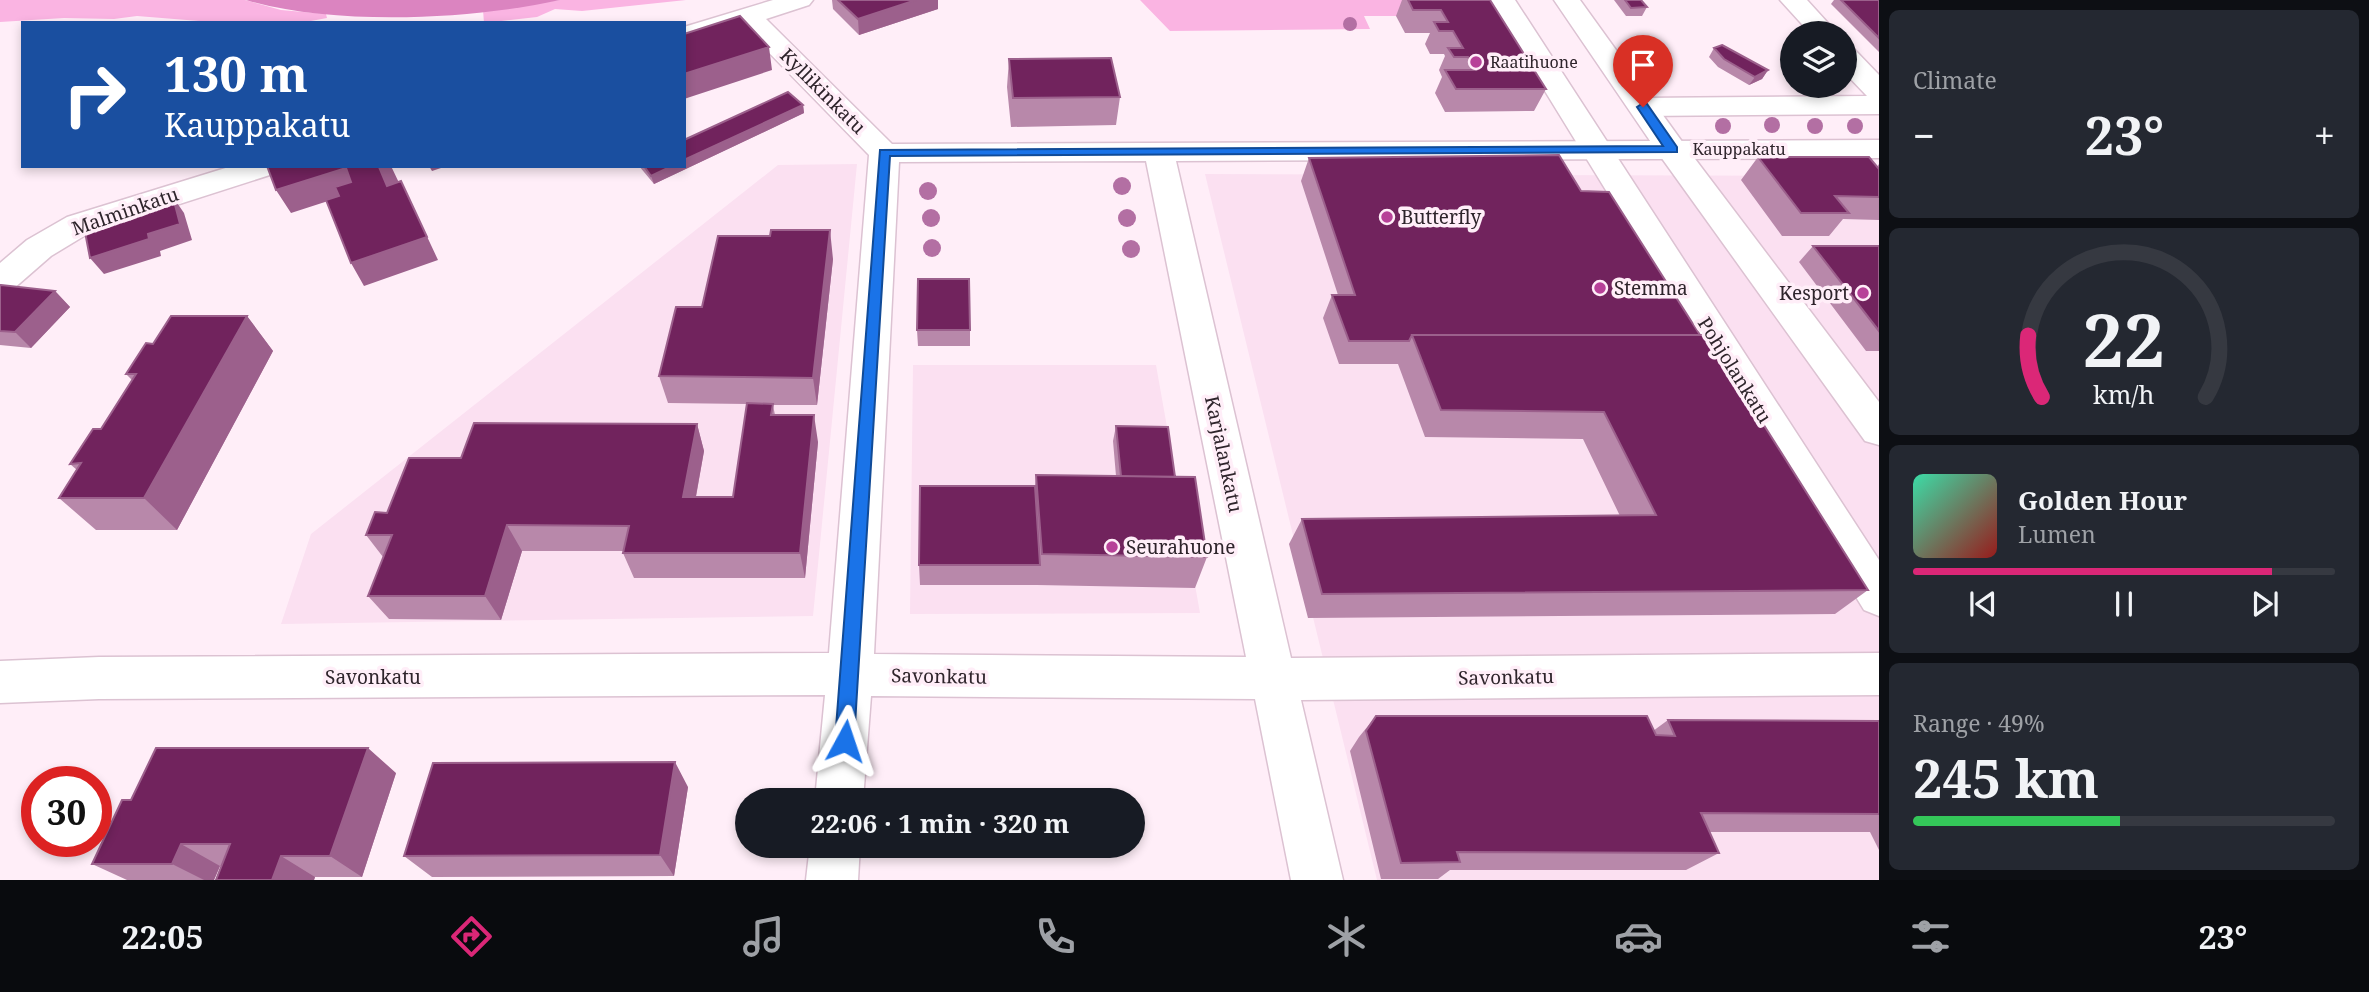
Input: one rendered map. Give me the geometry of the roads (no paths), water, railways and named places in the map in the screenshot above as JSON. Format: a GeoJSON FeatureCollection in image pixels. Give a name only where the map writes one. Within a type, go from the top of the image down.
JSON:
{"type":"FeatureCollection","features":[{"type":"Feature","properties":{"kind":"street"},"geometry":{"type":"LineString","coordinates":[[686,35],[800,0]]}},
{"type":"Feature","properties":{"kind":"street","name":"Pohjolankatu"},"geometry":{"type":"LineString","coordinates":[[1502,0],[1879,597]]}},
{"type":"Feature","properties":{"kind":"street"},"geometry":{"type":"LineString","coordinates":[[1567,0],[1672,149],[1879,430]]}},
{"type":"Feature","properties":{"kind":"street"},"geometry":{"type":"LineString","coordinates":[[1793,0],[1813,21]]}},
{"type":"Feature","properties":{"kind":"street","name":"Kyllikinkatu"},"geometry":{"type":"LineString","coordinates":[[748,16],[884,152]]}},
{"type":"Feature","properties":{"kind":"street"},"geometry":{"type":"LineString","coordinates":[[1857,69],[1879,92]]}},
{"type":"Feature","properties":{"kind":"street"},"geometry":{"type":"LineString","coordinates":[[1643,107],[1879,106]]}},
{"type":"Feature","properties":{"kind":"street","name":"Kauppakatu"},"geometry":{"type":"LineString","coordinates":[[884,152],[1879,149]]}},
{"type":"Feature","properties":{"kind":"street"},"geometry":{"type":"LineString","coordinates":[[840,788],[850,675],[884,152]]}},
{"type":"Feature","properties":{"kind":"street","name":"Karjalankatu"},"geometry":{"type":"LineString","coordinates":[[1159,152],[1271,678],[1317,880]]}},
{"type":"Feature","properties":{"kind":"street","name":"Malminkatu"},"geometry":{"type":"LineString","coordinates":[[0,282],[39,248],[78,225],[259,168]]}},
{"type":"Feature","properties":{"kind":"street","name":"Savonkatu"},"geometry":{"type":"LineString","coordinates":[[0,682],[113,678],[850,675],[1271,678],[1879,674]]}},
{"type":"Feature","properties":{"kind":"street"},"geometry":{"type":"LineString","coordinates":[[832,880],[834,858]]}},
{"type":"Feature","properties":{"kind":"place","name":"Raatihuone"},"geometry":{"type":"Point","coordinates":[1476,62]}},
{"type":"Feature","properties":{"kind":"place","name":"Butterfly"},"geometry":{"type":"Point","coordinates":[1387,217]}},
{"type":"Feature","properties":{"kind":"place","name":"Stemma"},"geometry":{"type":"Point","coordinates":[1600,288]}},
{"type":"Feature","properties":{"kind":"place","name":"Kesport"},"geometry":{"type":"Point","coordinates":[1863,293]}},
{"type":"Feature","properties":{"kind":"place","name":"Seurahuone"},"geometry":{"type":"Point","coordinates":[1112,547]}}]}
